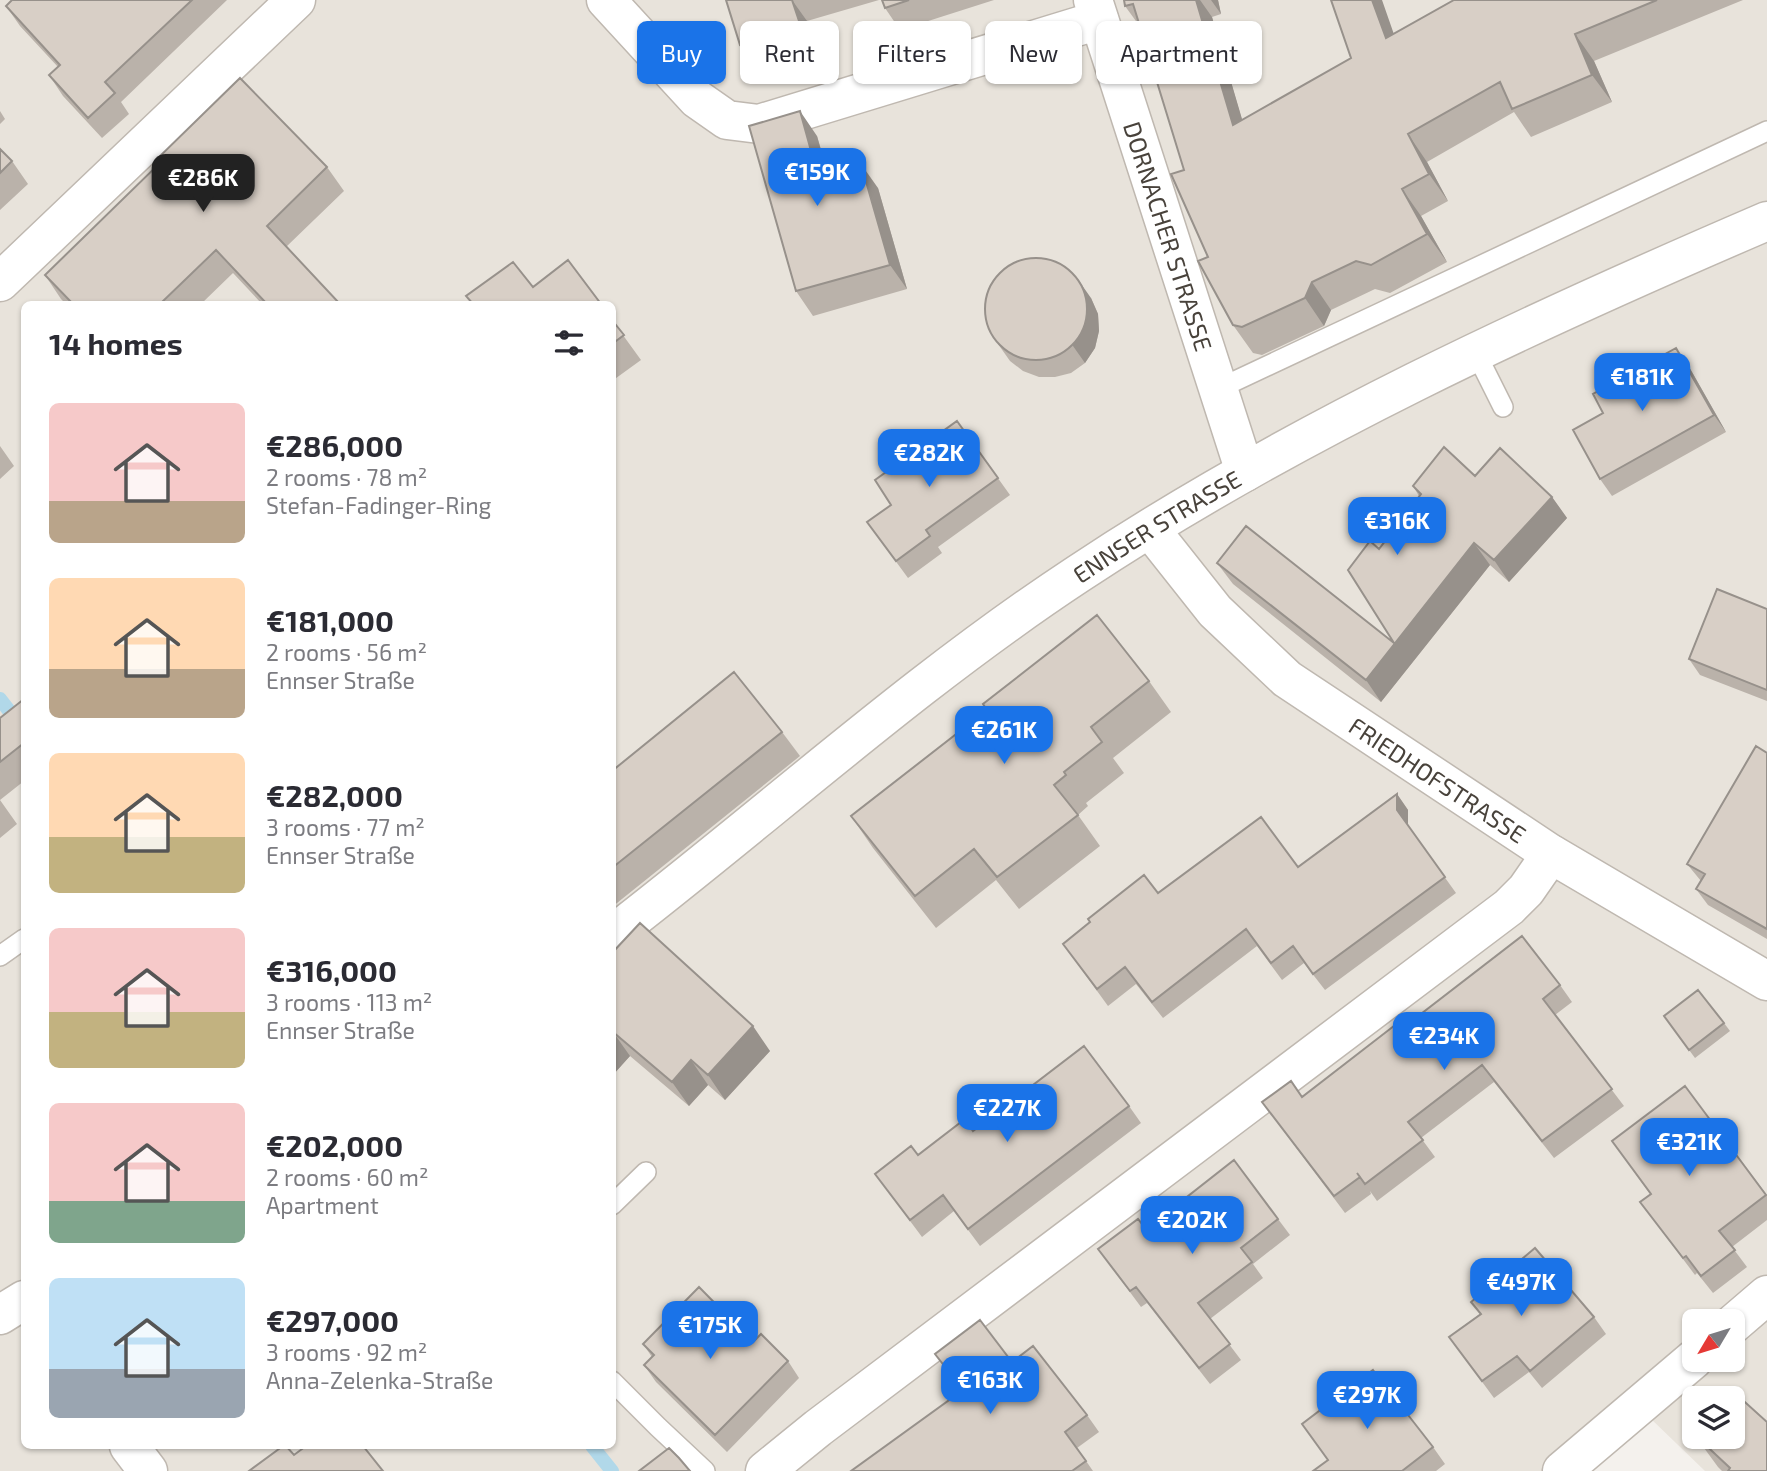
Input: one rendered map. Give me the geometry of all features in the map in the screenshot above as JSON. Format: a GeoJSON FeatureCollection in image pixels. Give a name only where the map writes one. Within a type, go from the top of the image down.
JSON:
{"type":"FeatureCollection","features":[{"type":"Feature","properties":{"kind":"street"},"geometry":{"type":"LineString","coordinates":[[0,282],[296,0]]}},
{"type":"Feature","properties":{"kind":"street"},"geometry":{"type":"LineString","coordinates":[[606,0],[697,99],[727,120],[759,124],[1096,10]]}},
{"type":"Feature","properties":{"kind":"street","name":"DORNACHER STRASSE"},"geometry":{"type":"LineString","coordinates":[[1096,10],[1245,472]]}},
{"type":"Feature","properties":{"kind":"street","name":"ENNSER STRASSE"},"geometry":{"type":"LineString","coordinates":[[616,932],[948,666],[1079,573],[1150,529],[1245,472],[1476,353],[1595,296],[1767,220]]}},
{"type":"Feature","properties":{"kind":"street","name":"FRIEDHOFSTRASSE"},"geometry":{"type":"LineString","coordinates":[[1150,529],[1214,611],[1287,679],[1551,855],[1767,981]]}},
{"type":"Feature","properties":{"kind":"street"},"geometry":{"type":"LineString","coordinates":[[765,1471],[818,1428],[1509,907],[1526,890],[1551,855]]}},
{"type":"Feature","properties":{"kind":"street"},"geometry":{"type":"LineString","coordinates":[[1745,1314],[1767,1296]]}},
{"type":"Feature","properties":{"kind":"street"},"geometry":{"type":"LineString","coordinates":[[1562,1471],[1682,1369]]}},
{"type":"Feature","properties":{"kind":"street"},"geometry":{"type":"LineString","coordinates":[[131,1449],[148,1471]]}},
{"type":"Feature","properties":{"kind":"lane"},"geometry":{"type":"LineString","coordinates":[[1218,389],[1767,131]]}},
{"type":"Feature","properties":{"kind":"lane"},"geometry":{"type":"LineString","coordinates":[[1476,353],[1503,407]]}},
{"type":"Feature","properties":{"kind":"lane"},"geometry":{"type":"LineString","coordinates":[[0,956],[21,941]]}},
{"type":"Feature","properties":{"kind":"lane"},"geometry":{"type":"LineString","coordinates":[[616,1201],[646,1172]]}},
{"type":"Feature","properties":{"kind":"lane"},"geometry":{"type":"LineString","coordinates":[[616,1385],[705,1471]]}},
{"type":"Feature","properties":{"kind":"shaded area"},"geometry":{"type":"Polygon","coordinates":[[[0,0],[1767,0],[1767,1471],[1705,1471],[1682,1449],[1745,1449],[1745,1386],[1682,1386],[1682,1449],[1649,1417],[1586,1471],[0,1471],[0,0]]]}},
{"type":"Feature","properties":{"kind":"building"},"geometry":{"type":"Polygon","coordinates":[[[12,0],[192,0],[105,82],[115,93],[88,118],[49,75],[60,65],[6,6],[12,0]]]}},
{"type":"Feature","properties":{"kind":"building"},"geometry":{"type":"Polygon","coordinates":[[[726,0],[792,0],[799,21],[740,21],[740,45],[726,0]]]}},
{"type":"Feature","properties":{"kind":"building"},"geometry":{"type":"Polygon","coordinates":[[[882,0],[909,0],[885,8],[882,0]]]}},
{"type":"Feature","properties":{"kind":"building"},"geometry":{"type":"Polygon","coordinates":[[[1124,0],[1196,0],[1202,21],[1138,21],[1133,4],[1125,6],[1124,0]]]}},
{"type":"Feature","properties":{"kind":"building"},"geometry":{"type":"Polygon","coordinates":[[[1331,0],[1372,0],[1386,38],[1454,0],[1657,0],[1575,34],[1592,75],[1512,109],[1500,82],[1408,134],[1429,174],[1402,189],[1427,234],[1371,265],[1356,261],[1312,282],[1305,298],[1242,327],[1233,325],[1198,261],[1208,257],[1171,174],[1184,170],[1158,84],[1221,84],[1233,125],[1351,58],[1331,0]]]}},
{"type":"Feature","properties":{"kind":"building"},"geometry":{"type":"Polygon","coordinates":[[[240,78],[327,167],[267,226],[337,301],[264,301],[216,250],[163,301],[70,301],[45,275],[162,161],[159,157],[240,78]]]}},
{"type":"Feature","properties":{"kind":"building"},"geometry":{"type":"Polygon","coordinates":[[[800,111],[818,176],[861,164],[890,265],[796,291],[749,126],[800,111]]]}},
{"type":"Feature","properties":{"kind":"building"},"geometry":{"type":"Polygon","coordinates":[[[0,149],[12,161],[0,173],[0,149]]]}},
{"type":"Feature","properties":{"kind":"building"},"geometry":{"type":"Polygon","coordinates":[[[1036,258],[1055,262],[1072,273],[1083,290],[1087,309],[1083,328],[1072,345],[1055,356],[1036,360],[1017,356],[1000,345],[989,328],[985,309],[989,290],[1000,273],[1017,262],[1036,258]]]}},
{"type":"Feature","properties":{"kind":"building"},"geometry":{"type":"Polygon","coordinates":[[[568,260],[599,301],[470,301],[466,296],[513,262],[533,287],[568,260]]]}},
{"type":"Feature","properties":{"kind":"building"},"geometry":{"type":"Polygon","coordinates":[[[616,325],[624,335],[616,341],[616,325]]]}},
{"type":"Feature","properties":{"kind":"building"},"geometry":{"type":"Polygon","coordinates":[[[1676,348],[1714,415],[1600,479],[1573,430],[1603,413],[1593,394],[1676,348]]]}},
{"type":"Feature","properties":{"kind":"building"},"geometry":{"type":"Polygon","coordinates":[[[957,421],[998,478],[926,530],[930,536],[896,561],[867,522],[891,505],[875,480],[957,421]]]}},
{"type":"Feature","properties":{"kind":"building"},"geometry":{"type":"Polygon","coordinates":[[[1444,447],[1475,476],[1500,448],[1552,497],[1494,560],[1474,543],[1366,680],[1217,563],[1246,526],[1394,643],[1348,570],[1370,541],[1379,549],[1421,494],[1413,486],[1444,447]]]}},
{"type":"Feature","properties":{"kind":"building"},"geometry":{"type":"Polygon","coordinates":[[[1717,589],[1767,609],[1767,690],[1689,659],[1717,589]]]}},
{"type":"Feature","properties":{"kind":"building"},"geometry":{"type":"Polygon","coordinates":[[[1097,615],[1149,681],[1091,727],[1102,742],[1064,772],[1066,775],[1054,785],[1078,815],[997,877],[974,849],[915,896],[851,816],[987,710],[983,704],[1097,615]]]}},
{"type":"Feature","properties":{"kind":"building"},"geometry":{"type":"Polygon","coordinates":[[[734,672],[782,732],[616,865],[616,768],[734,672]]]}},
{"type":"Feature","properties":{"kind":"building"},"geometry":{"type":"Polygon","coordinates":[[[21,701],[21,745],[0,762],[0,718],[21,701]]]}},
{"type":"Feature","properties":{"kind":"building"},"geometry":{"type":"Polygon","coordinates":[[[1756,746],[1767,753],[1767,929],[1696,889],[1705,874],[1687,864],[1756,746]]]}},
{"type":"Feature","properties":{"kind":"building"},"geometry":{"type":"Polygon","coordinates":[[[1397,794],[1397,810],[1445,877],[1313,974],[1293,946],[1271,963],[1246,929],[1152,1002],[1125,967],[1097,989],[1063,944],[1090,922],[1088,919],[1144,875],[1158,893],[1261,817],[1298,867],[1397,794]]]}},
{"type":"Feature","properties":{"kind":"building"},"geometry":{"type":"Polygon","coordinates":[[[640,923],[753,1026],[708,1075],[691,1060],[672,1082],[616,1035],[616,949],[640,923]]]}},
{"type":"Feature","properties":{"kind":"building"},"geometry":{"type":"Polygon","coordinates":[[[1522,936],[1560,985],[1543,999],[1612,1089],[1542,1141],[1482,1065],[1408,1122],[1423,1140],[1365,1184],[1360,1177],[1334,1196],[1262,1102],[1291,1081],[1302,1097],[1399,1022],[1404,1027],[1522,936]]]}},
{"type":"Feature","properties":{"kind":"building"},"geometry":{"type":"Polygon","coordinates":[[[1698,990],[1724,1023],[1689,1050],[1664,1016],[1698,990]]]}},
{"type":"Feature","properties":{"kind":"building"},"geometry":{"type":"Polygon","coordinates":[[[1084,1046],[1129,1106],[968,1229],[943,1195],[910,1220],[875,1174],[911,1146],[918,1155],[965,1119],[973,1131],[1084,1046]]]}},
{"type":"Feature","properties":{"kind":"building"},"geometry":{"type":"Polygon","coordinates":[[[1685,1086],[1766,1195],[1719,1231],[1735,1250],[1701,1276],[1686,1256],[1683,1258],[1640,1202],[1651,1194],[1612,1141],[1685,1086]]]}},
{"type":"Feature","properties":{"kind":"building"},"geometry":{"type":"Polygon","coordinates":[[[1234,1160],[1278,1219],[1241,1248],[1252,1262],[1198,1303],[1230,1344],[1199,1368],[1136,1287],[1130,1291],[1098,1249],[1138,1219],[1146,1229],[1234,1160]]]}},
{"type":"Feature","properties":{"kind":"building"},"geometry":{"type":"Polygon","coordinates":[[[1535,1248],[1594,1317],[1530,1371],[1517,1356],[1482,1381],[1449,1337],[1481,1314],[1471,1302],[1535,1248]]]}},
{"type":"Feature","properties":{"kind":"building"},"geometry":{"type":"Polygon","coordinates":[[[699,1287],[753,1342],[761,1334],[788,1361],[715,1435],[644,1365],[654,1355],[643,1344],[699,1287]]]}},
{"type":"Feature","properties":{"kind":"building"},"geometry":{"type":"Polygon","coordinates":[[[980,1320],[1012,1362],[1033,1346],[1087,1415],[1065,1432],[1086,1461],[1072,1471],[851,1471],[963,1390],[935,1354],[980,1320]]]}},
{"type":"Feature","properties":{"kind":"building"},"geometry":{"type":"Polygon","coordinates":[[[1373,1370],[1433,1447],[1402,1471],[1313,1471],[1328,1460],[1302,1424],[1373,1370]]]}},
{"type":"Feature","properties":{"kind":"building"},"geometry":{"type":"Polygon","coordinates":[[[1745,1402],[1767,1422],[1767,1471],[1728,1471],[1730,1468],[1710,1449],[1745,1449],[1745,1402]]]}},
{"type":"Feature","properties":{"kind":"building"},"geometry":{"type":"Polygon","coordinates":[[[669,1448],[690,1471],[639,1471],[669,1448]]]}},
{"type":"Feature","properties":{"kind":"building"},"geometry":{"type":"Polygon","coordinates":[[[279,1449],[289,1449],[294,1455],[302,1449],[365,1449],[383,1471],[249,1471],[279,1449]]]}},
{"type":"Feature","properties":{"kind":"waterway"},"geometry":{"type":"LineString","coordinates":[[0,699],[21,726]]}},
{"type":"Feature","properties":{"kind":"waterway"},"geometry":{"type":"LineString","coordinates":[[594,1449],[612,1471]]}}]}
